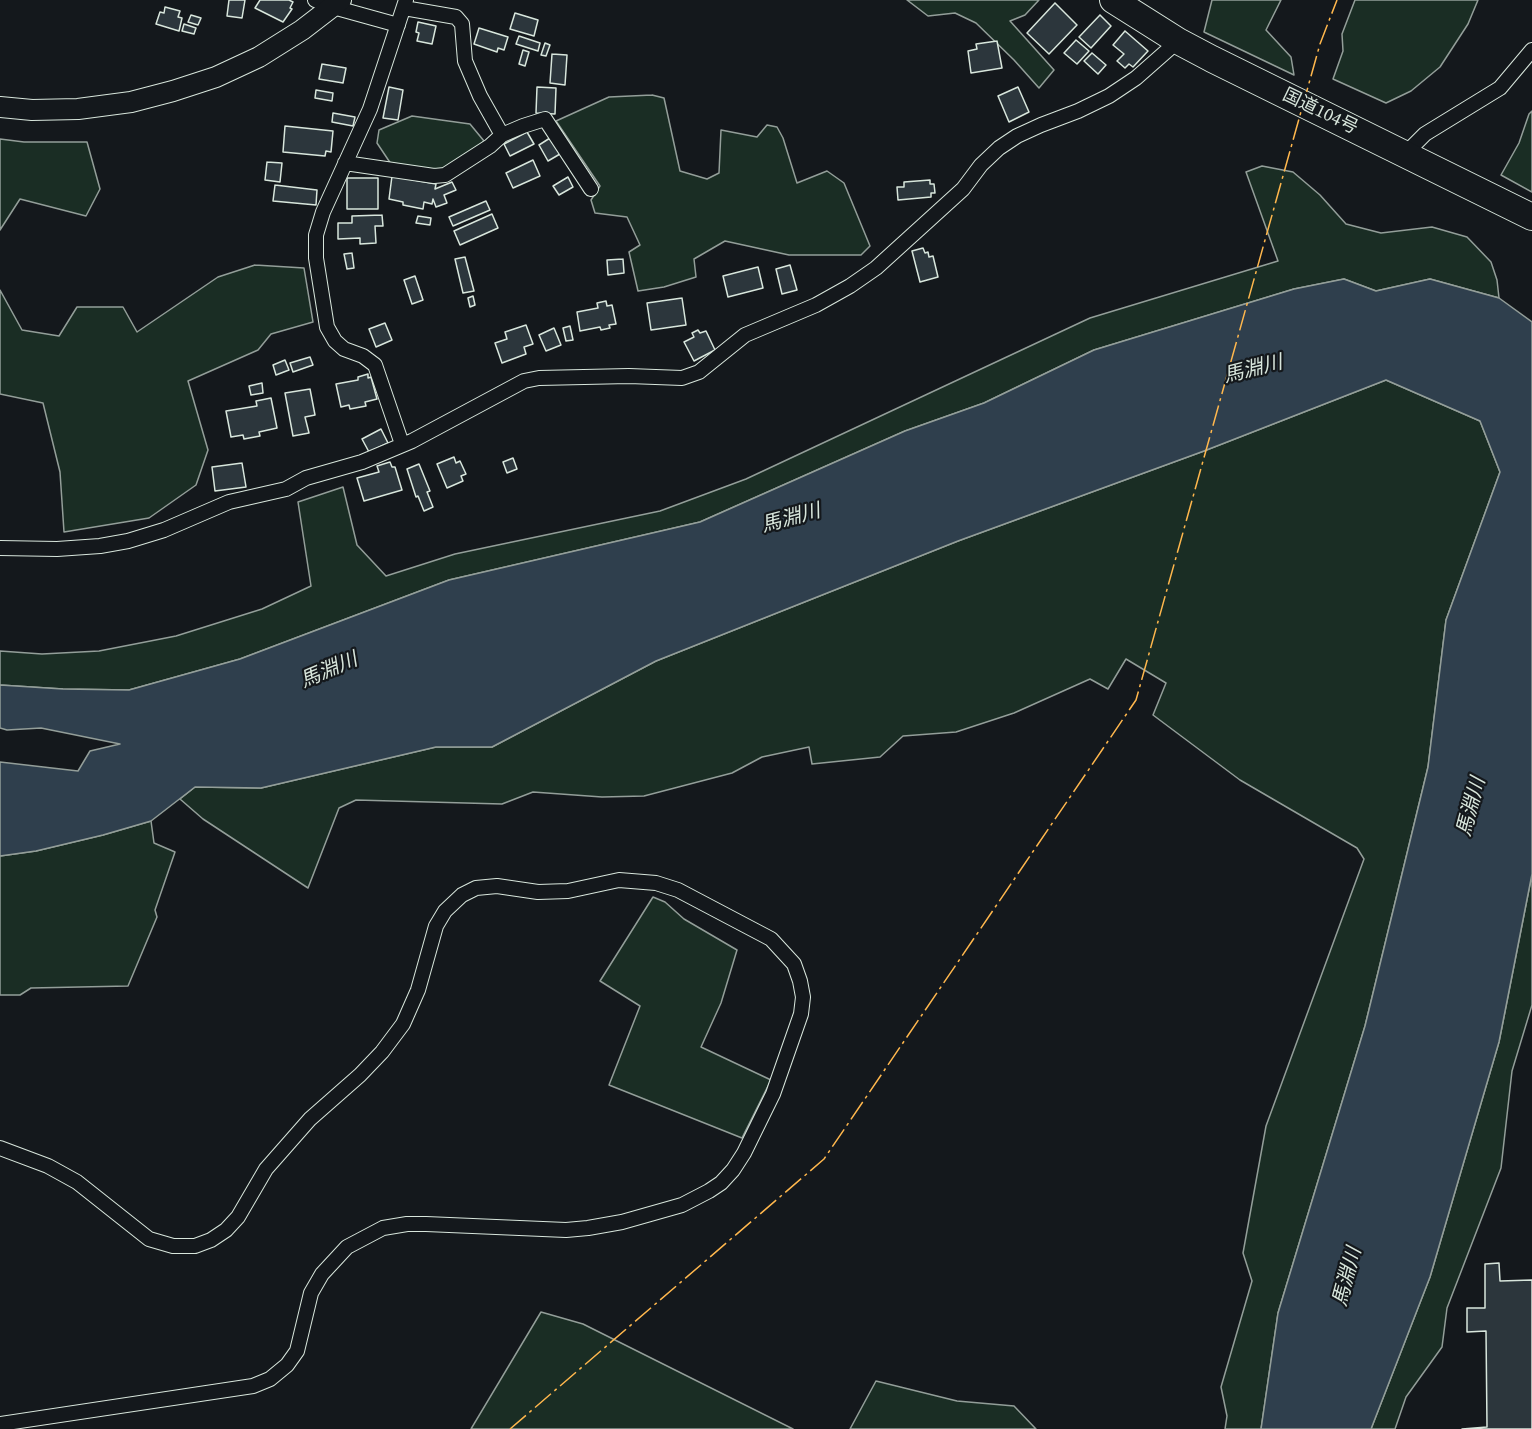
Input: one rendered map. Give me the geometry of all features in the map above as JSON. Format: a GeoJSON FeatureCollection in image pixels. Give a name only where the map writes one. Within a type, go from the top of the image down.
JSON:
{"type":"FeatureCollection","features":[{"type":"Feature","properties":{"kind":"highway","name":"国道104号"},"geometry":{"type":"LineString","coordinates":[[1113,0],[1178,41],[1532,216]]}},
{"type":"Feature","properties":{"kind":"main road"},"geometry":{"type":"LineString","coordinates":[[0,107],[32,111],[78,109],[131,102],[173,91],[216,77],[259,57],[302,30],[330,2]]}},
{"type":"Feature","properties":{"kind":"street"},"geometry":{"type":"LineString","coordinates":[[330,2],[398,25]]}},
{"type":"Feature","properties":{"kind":"street"},"geometry":{"type":"LineString","coordinates":[[402,444],[375,365],[363,356],[344,349],[335,341],[327,327],[316,258],[316,235],[323,212],[370,109],[405,4],[456,17],[462,24],[465,61],[480,96],[502,135]]}},
{"type":"Feature","properties":{"kind":"street"},"geometry":{"type":"LineString","coordinates":[[0,548],[57,549],[100,546],[128,541],[164,530],[229,502],[286,489],[306,478],[362,462],[524,381],[539,378],[629,376],[682,378],[699,372],[745,336],[816,305],[850,286],[876,268],[963,189],[981,165],[999,148],[1025,133],[1109,96],[1136,78],[1178,41]]}},
{"type":"Feature","properties":{"kind":"street"},"geometry":{"type":"LineString","coordinates":[[1405,154],[1425,134],[1500,88],[1532,50]]}},
{"type":"Feature","properties":{"kind":"street"},"geometry":{"type":"LineString","coordinates":[[345,163],[434,176],[445,175],[502,135],[545,119],[591,189]]}},
{"type":"Feature","properties":{"kind":"street"},"geometry":{"type":"LineString","coordinates":[[0,1148],[48,1166],[77,1182],[149,1239],[173,1246],[195,1246],[211,1240],[226,1230],[238,1217],[266,1169],[295,1135],[382,1052],[403,1024],[418,990],[436,926],[445,911],[462,895],[476,888],[496,886],[538,892],[568,891],[619,880],[656,883],[678,890],[771,939],[794,964],[800,981],[803,998],[801,1014],[773,1094],[739,1162],[721,1183],[709,1191],[682,1205],[622,1222],[588,1228],[566,1230],[416,1224],[383,1228],[347,1247],[322,1274],[311,1293],[297,1351],[287,1365],[270,1379],[237,1389],[0,1424]]}},
{"type":"Feature","properties":{"kind":"green space"},"geometry":{"type":"Polygon","coordinates":[[[907,0],[1039,0],[1025,15],[1010,21],[1054,70],[1039,88],[976,23],[955,13],[928,16],[907,0]]]}},
{"type":"Feature","properties":{"kind":"green space"},"geometry":{"type":"Polygon","coordinates":[[[1212,0],[1281,0],[1266,30],[1291,57],[1294,75],[1204,32],[1212,0]]]}},
{"type":"Feature","properties":{"kind":"green space"},"geometry":{"type":"Polygon","coordinates":[[[1355,0],[1478,0],[1468,24],[1440,67],[1411,91],[1386,103],[1333,79],[1343,51],[1342,34],[1355,0]]]}},
{"type":"Feature","properties":{"kind":"green space"},"geometry":{"type":"Polygon","coordinates":[[[652,95],[664,98],[680,171],[707,179],[719,173],[721,130],[757,137],[767,125],[777,127],[783,138],[797,183],[827,171],[844,183],[870,246],[861,255],[789,255],[725,241],[694,259],[696,277],[664,287],[638,291],[629,252],[640,245],[627,217],[595,213],[591,200],[600,186],[556,121],[609,97],[652,95]]]}},
{"type":"Feature","properties":{"kind":"green space"},"geometry":{"type":"Polygon","coordinates":[[[1532,111],[1532,192],[1501,175],[1519,143],[1532,111]]]}},
{"type":"Feature","properties":{"kind":"green space"},"geometry":{"type":"Polygon","coordinates":[[[412,116],[470,124],[484,141],[470,155],[439,171],[391,164],[377,143],[379,130],[412,116]]]}},
{"type":"Feature","properties":{"kind":"green space"},"geometry":{"type":"Polygon","coordinates":[[[0,139],[24,142],[87,142],[100,189],[86,216],[20,199],[0,230],[0,139]]]}},
{"type":"Feature","properties":{"kind":"green space"},"geometry":{"type":"Polygon","coordinates":[[[1262,166],[1293,172],[1320,195],[1346,224],[1381,233],[1432,227],[1467,237],[1491,262],[1497,280],[1499,298],[1430,279],[1376,291],[1344,279],[1294,289],[1094,350],[984,403],[905,431],[700,522],[449,580],[240,659],[129,690],[0,685],[0,651],[42,654],[99,651],[176,636],[262,609],[311,586],[298,502],[343,487],[357,545],[386,576],[455,554],[660,511],[746,479],[1090,318],[1278,261],[1246,172],[1262,166]]]}},
{"type":"Feature","properties":{"kind":"green space"},"geometry":{"type":"Polygon","coordinates":[[[255,265],[304,268],[313,322],[271,334],[258,350],[188,381],[208,450],[196,485],[149,518],[64,532],[60,472],[43,403],[0,394],[0,290],[22,330],[59,336],[77,307],[123,307],[137,332],[218,277],[255,265]]]}},
{"type":"Feature","properties":{"kind":"green space"},"geometry":{"type":"Polygon","coordinates":[[[1386,380],[1480,421],[1500,472],[1446,620],[1428,767],[1365,1026],[1278,1313],[1261,1429],[1225,1429],[1227,1416],[1221,1387],[1252,1281],[1243,1253],[1266,1126],[1364,859],[1357,848],[1240,780],[1153,715],[1166,683],[1126,659],[1108,689],[1090,679],[1014,713],[956,732],[903,736],[880,757],[812,764],[809,747],[762,757],[732,773],[644,796],[602,797],[533,792],[502,804],[356,800],[339,808],[308,888],[203,819],[180,799],[195,787],[261,788],[436,747],[492,747],[656,661],[958,541],[1204,451],[1386,380]]]}},
{"type":"Feature","properties":{"kind":"green space"},"geometry":{"type":"Polygon","coordinates":[[[151,821],[154,843],[175,852],[155,910],[157,917],[128,986],[31,988],[20,995],[0,995],[0,856],[36,851],[151,821]]]}},
{"type":"Feature","properties":{"kind":"green space"},"geometry":{"type":"Polygon","coordinates":[[[1532,874],[1532,1005],[1512,1071],[1501,1168],[1447,1308],[1442,1347],[1406,1397],[1395,1429],[1371,1429],[1430,1277],[1499,1042],[1532,874]]]}},
{"type":"Feature","properties":{"kind":"green space"},"geometry":{"type":"Polygon","coordinates":[[[653,897],[665,902],[684,919],[737,950],[721,1003],[701,1047],[771,1080],[742,1138],[609,1085],[640,1006],[600,981],[653,897]]]}},
{"type":"Feature","properties":{"kind":"green space"},"geometry":{"type":"Polygon","coordinates":[[[541,1312],[583,1324],[793,1429],[471,1429],[541,1312]]]}},
{"type":"Feature","properties":{"kind":"green space"},"geometry":{"type":"Polygon","coordinates":[[[876,1381],[957,1401],[1014,1406],[1036,1429],[850,1429],[876,1381]]]}},
{"type":"Feature","properties":{"kind":"water","name":"馬淵川"},"geometry":{"type":"Polygon","coordinates":[[[1344,279],[1376,291],[1430,279],[1499,298],[1532,322],[1532,874],[1499,1042],[1430,1277],[1371,1429],[1261,1429],[1278,1313],[1365,1026],[1428,767],[1446,620],[1500,472],[1480,421],[1386,380],[1204,451],[958,541],[656,661],[492,747],[436,747],[261,788],[195,787],[151,821],[36,851],[0,856],[0,762],[78,771],[90,751],[120,744],[41,728],[7,730],[0,728],[0,685],[129,690],[240,659],[449,580],[700,522],[905,431],[984,403],[1094,350],[1294,289],[1344,279]]]}},
{"type":"Feature","properties":{"kind":"building"},"geometry":{"type":"Polygon","coordinates":[[[229,0],[245,0],[242,18],[227,16],[229,0]]]}},
{"type":"Feature","properties":{"kind":"building"},"geometry":{"type":"Polygon","coordinates":[[[260,0],[289,0],[293,2],[290,8],[292,9],[283,22],[255,8],[260,0]]]}},
{"type":"Feature","properties":{"kind":"building"},"geometry":{"type":"Polygon","coordinates":[[[1055,3],[1077,25],[1049,54],[1027,33],[1055,3]]]}},
{"type":"Feature","properties":{"kind":"building"},"geometry":{"type":"Polygon","coordinates":[[[165,7],[180,11],[178,17],[182,18],[179,31],[156,24],[160,12],[164,13],[165,7]]]}},
{"type":"Feature","properties":{"kind":"building"},"geometry":{"type":"Polygon","coordinates":[[[515,13],[538,20],[534,36],[510,29],[515,13]]]}},
{"type":"Feature","properties":{"kind":"building"},"geometry":{"type":"Polygon","coordinates":[[[191,15],[201,18],[198,25],[188,22],[191,15]]]}},
{"type":"Feature","properties":{"kind":"building"},"geometry":{"type":"Polygon","coordinates":[[[1100,15],[1111,26],[1091,48],[1079,37],[1100,15]]]}},
{"type":"Feature","properties":{"kind":"building"},"geometry":{"type":"Polygon","coordinates":[[[418,22],[436,26],[432,44],[417,41],[418,22]]]}},
{"type":"Feature","properties":{"kind":"building"},"geometry":{"type":"Polygon","coordinates":[[[184,24],[196,28],[194,34],[182,31],[184,24]]]}},
{"type":"Feature","properties":{"kind":"building"},"geometry":{"type":"Polygon","coordinates":[[[479,28],[508,37],[504,50],[498,48],[497,52],[474,44],[479,28]]]}},
{"type":"Feature","properties":{"kind":"building"},"geometry":{"type":"Polygon","coordinates":[[[1125,31],[1148,51],[1133,67],[1129,64],[1125,68],[1117,61],[1124,54],[1113,45],[1125,31]]]}},
{"type":"Feature","properties":{"kind":"building"},"geometry":{"type":"Polygon","coordinates":[[[519,36],[540,43],[538,51],[516,44],[519,36]]]}},
{"type":"Feature","properties":{"kind":"building"},"geometry":{"type":"Polygon","coordinates":[[[1076,40],[1089,51],[1077,64],[1064,53],[1076,40]]]}},
{"type":"Feature","properties":{"kind":"building"},"geometry":{"type":"Polygon","coordinates":[[[997,41],[1002,68],[971,73],[968,51],[977,49],[976,44],[997,41]]]}},
{"type":"Feature","properties":{"kind":"building"},"geometry":{"type":"Polygon","coordinates":[[[545,43],[550,45],[546,56],[541,55],[545,43]]]}},
{"type":"Feature","properties":{"kind":"building"},"geometry":{"type":"Polygon","coordinates":[[[523,50],[529,52],[525,66],[519,64],[523,50]]]}},
{"type":"Feature","properties":{"kind":"building"},"geometry":{"type":"Polygon","coordinates":[[[1092,53],[1106,65],[1098,74],[1084,61],[1092,53]]]}},
{"type":"Feature","properties":{"kind":"building"},"geometry":{"type":"Polygon","coordinates":[[[552,54],[567,55],[565,85],[550,83],[552,54]]]}},
{"type":"Feature","properties":{"kind":"building"},"geometry":{"type":"Polygon","coordinates":[[[322,64],[346,68],[343,83],[319,79],[322,64]]]}},
{"type":"Feature","properties":{"kind":"building"},"geometry":{"type":"Polygon","coordinates":[[[389,87],[403,90],[398,120],[383,118],[389,87]]]}},
{"type":"Feature","properties":{"kind":"building"},"geometry":{"type":"Polygon","coordinates":[[[537,87],[556,88],[555,114],[536,113],[537,87]]]}},
{"type":"Feature","properties":{"kind":"building"},"geometry":{"type":"Polygon","coordinates":[[[1018,87],[1029,112],[1009,122],[998,96],[1018,87]]]}},
{"type":"Feature","properties":{"kind":"building"},"geometry":{"type":"Polygon","coordinates":[[[316,90],[333,93],[332,101],[315,98],[316,90]]]}},
{"type":"Feature","properties":{"kind":"building"},"geometry":{"type":"Polygon","coordinates":[[[333,113],[355,117],[353,126],[332,122],[333,113]]]}},
{"type":"Feature","properties":{"kind":"building"},"geometry":{"type":"Polygon","coordinates":[[[285,126],[333,131],[331,152],[326,151],[325,156],[283,152],[285,126]]]}},
{"type":"Feature","properties":{"kind":"building"},"geometry":{"type":"Polygon","coordinates":[[[527,132],[534,144],[510,156],[504,144],[527,132]]]}},
{"type":"Feature","properties":{"kind":"building"},"geometry":{"type":"Polygon","coordinates":[[[550,138],[560,154],[548,161],[539,145],[550,138]]]}},
{"type":"Feature","properties":{"kind":"building"},"geometry":{"type":"Polygon","coordinates":[[[533,160],[540,176],[513,188],[506,173],[533,160]]]}},
{"type":"Feature","properties":{"kind":"building"},"geometry":{"type":"Polygon","coordinates":[[[267,162],[282,163],[280,182],[265,180],[267,162]]]}},
{"type":"Feature","properties":{"kind":"building"},"geometry":{"type":"Polygon","coordinates":[[[392,176],[436,184],[435,189],[452,182],[456,190],[444,195],[447,203],[436,207],[433,199],[432,204],[424,202],[423,209],[403,205],[403,202],[389,199],[392,176]]]}},
{"type":"Feature","properties":{"kind":"building"},"geometry":{"type":"Polygon","coordinates":[[[568,177],[573,187],[559,195],[553,186],[568,177]]]}},
{"type":"Feature","properties":{"kind":"building"},"geometry":{"type":"Polygon","coordinates":[[[347,178],[378,178],[378,209],[347,209],[347,178]]]}},
{"type":"Feature","properties":{"kind":"building"},"geometry":{"type":"Polygon","coordinates":[[[930,180],[930,184],[934,184],[935,193],[931,193],[931,197],[898,200],[897,187],[904,187],[904,182],[930,180]]]}},
{"type":"Feature","properties":{"kind":"building"},"geometry":{"type":"Polygon","coordinates":[[[275,185],[317,190],[316,205],[273,201],[275,185]]]}},
{"type":"Feature","properties":{"kind":"building"},"geometry":{"type":"Polygon","coordinates":[[[486,201],[490,210],[453,226],[449,217],[486,201]]]}},
{"type":"Feature","properties":{"kind":"building"},"geometry":{"type":"Polygon","coordinates":[[[492,214],[498,228],[460,245],[454,231],[492,214]]]}},
{"type":"Feature","properties":{"kind":"building"},"geometry":{"type":"Polygon","coordinates":[[[382,215],[383,226],[375,226],[376,243],[360,244],[360,238],[338,239],[338,223],[352,223],[352,216],[382,215]]]}},
{"type":"Feature","properties":{"kind":"building"},"geometry":{"type":"Polygon","coordinates":[[[418,216],[431,218],[430,225],[416,223],[418,216]]]}},
{"type":"Feature","properties":{"kind":"building"},"geometry":{"type":"Polygon","coordinates":[[[923,248],[925,253],[928,252],[929,257],[933,256],[938,277],[920,282],[912,251],[923,248]]]}},
{"type":"Feature","properties":{"kind":"building"},"geometry":{"type":"Polygon","coordinates":[[[352,253],[354,268],[347,269],[344,254],[352,253]]]}},
{"type":"Feature","properties":{"kind":"building"},"geometry":{"type":"Polygon","coordinates":[[[465,257],[474,291],[463,293],[455,259],[465,257]]]}},
{"type":"Feature","properties":{"kind":"building"},"geometry":{"type":"Polygon","coordinates":[[[623,259],[624,273],[608,275],[607,260],[623,259]]]}},
{"type":"Feature","properties":{"kind":"building"},"geometry":{"type":"Polygon","coordinates":[[[790,265],[797,290],[782,294],[776,269],[790,265]]]}},
{"type":"Feature","properties":{"kind":"building"},"geometry":{"type":"Polygon","coordinates":[[[758,267],[763,288],[728,297],[723,276],[758,267]]]}},
{"type":"Feature","properties":{"kind":"building"},"geometry":{"type":"Polygon","coordinates":[[[415,276],[423,300],[412,304],[404,280],[415,276]]]}},
{"type":"Feature","properties":{"kind":"building"},"geometry":{"type":"Polygon","coordinates":[[[473,296],[475,305],[470,307],[468,298],[473,296]]]}},
{"type":"Feature","properties":{"kind":"building"},"geometry":{"type":"Polygon","coordinates":[[[682,298],[686,325],[651,330],[647,303],[682,298]]]}},
{"type":"Feature","properties":{"kind":"building"},"geometry":{"type":"Polygon","coordinates":[[[606,301],[607,306],[612,305],[616,324],[601,330],[600,327],[580,331],[577,312],[598,308],[597,303],[606,301]]]}},
{"type":"Feature","properties":{"kind":"building"},"geometry":{"type":"Polygon","coordinates":[[[385,323],[392,340],[376,347],[369,329],[385,323]]]}},
{"type":"Feature","properties":{"kind":"building"},"geometry":{"type":"Polygon","coordinates":[[[526,325],[533,344],[524,347],[526,354],[502,363],[495,343],[507,339],[505,332],[526,325]]]}},
{"type":"Feature","properties":{"kind":"building"},"geometry":{"type":"Polygon","coordinates":[[[570,326],[573,340],[566,341],[563,328],[570,326]]]}},
{"type":"Feature","properties":{"kind":"building"},"geometry":{"type":"Polygon","coordinates":[[[554,328],[561,345],[546,351],[539,335],[554,328]]]}},
{"type":"Feature","properties":{"kind":"building"},"geometry":{"type":"Polygon","coordinates":[[[698,330],[700,333],[706,331],[715,350],[694,361],[684,342],[694,337],[692,333],[698,330]]]}},
{"type":"Feature","properties":{"kind":"building"},"geometry":{"type":"Polygon","coordinates":[[[310,357],[313,365],[293,372],[290,363],[310,357]]]}},
{"type":"Feature","properties":{"kind":"building"},"geometry":{"type":"Polygon","coordinates":[[[285,360],[289,370],[276,375],[273,365],[285,360]]]}},
{"type":"Feature","properties":{"kind":"building"},"geometry":{"type":"Polygon","coordinates":[[[368,374],[368,378],[371,377],[377,399],[365,402],[366,406],[350,409],[349,405],[341,407],[336,384],[358,380],[358,377],[368,374]]]}},
{"type":"Feature","properties":{"kind":"building"},"geometry":{"type":"Polygon","coordinates":[[[262,383],[263,393],[251,395],[249,386],[262,383]]]}},
{"type":"Feature","properties":{"kind":"building"},"geometry":{"type":"Polygon","coordinates":[[[310,389],[315,415],[305,417],[309,433],[293,436],[285,393],[310,389]]]}},
{"type":"Feature","properties":{"kind":"building"},"geometry":{"type":"Polygon","coordinates":[[[271,398],[277,428],[259,432],[260,436],[244,439],[243,435],[231,437],[226,411],[257,406],[256,401],[271,398]]]}},
{"type":"Feature","properties":{"kind":"building"},"geometry":{"type":"Polygon","coordinates":[[[381,429],[388,443],[369,452],[362,439],[381,429]]]}},
{"type":"Feature","properties":{"kind":"building"},"geometry":{"type":"Polygon","coordinates":[[[454,457],[456,463],[460,461],[466,474],[461,476],[463,481],[447,488],[437,464],[454,457]]]}},
{"type":"Feature","properties":{"kind":"building"},"geometry":{"type":"Polygon","coordinates":[[[513,458],[517,469],[507,473],[503,462],[513,458]]]}},
{"type":"Feature","properties":{"kind":"building"},"geometry":{"type":"Polygon","coordinates":[[[390,462],[392,467],[395,467],[402,490],[364,501],[357,478],[379,472],[377,466],[390,462]]]}},
{"type":"Feature","properties":{"kind":"building"},"geometry":{"type":"Polygon","coordinates":[[[242,463],[246,487],[215,491],[212,467],[242,463]]]}},
{"type":"Feature","properties":{"kind":"building"},"geometry":{"type":"Polygon","coordinates":[[[419,464],[430,491],[427,492],[433,507],[424,511],[418,496],[416,497],[407,469],[419,464]]]}},
{"type":"Feature","properties":{"kind":"building"},"geometry":{"type":"Polygon","coordinates":[[[1499,1263],[1500,1281],[1532,1280],[1532,1429],[1462,1429],[1487,1427],[1486,1331],[1467,1332],[1467,1308],[1485,1308],[1485,1264],[1499,1263]]]}},
{"type":"Feature","properties":{"kind":"power"},"geometry":{"type":"LineString","coordinates":[[510,1429],[824,1159],[1136,700],[1320,44],[1337,0]]}}]}
